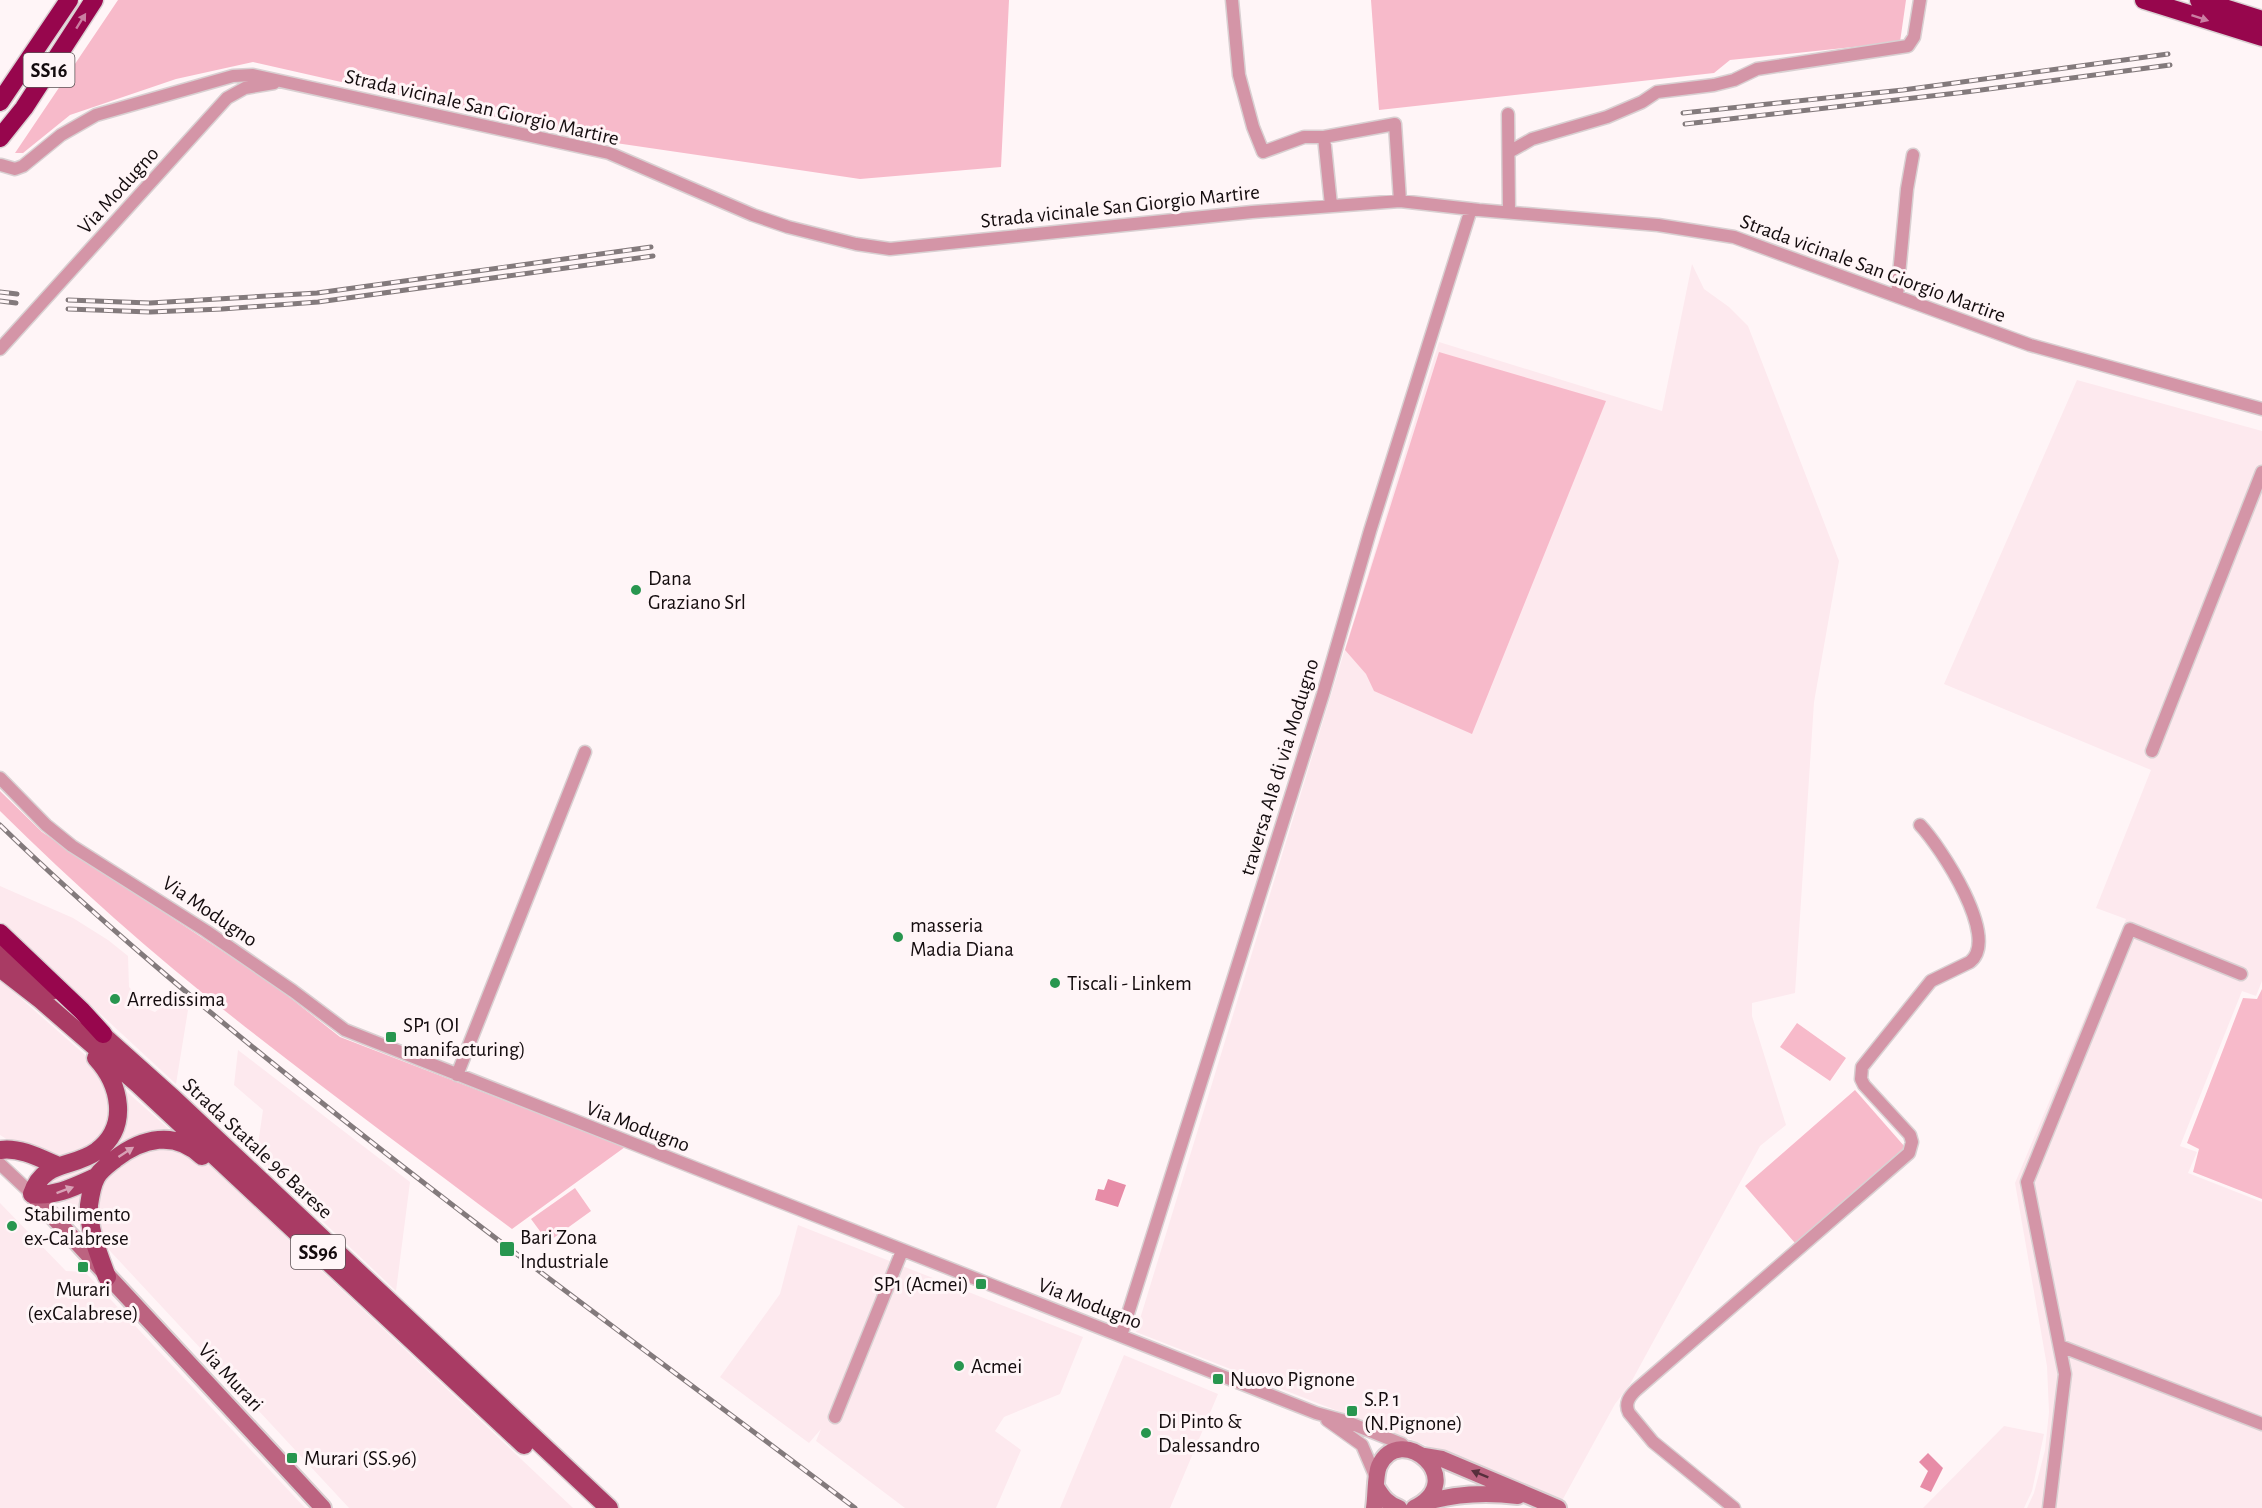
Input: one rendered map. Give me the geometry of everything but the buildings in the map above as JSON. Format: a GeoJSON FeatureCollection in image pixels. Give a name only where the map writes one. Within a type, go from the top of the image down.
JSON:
{"type":"FeatureCollection","features":[{"type":"Feature","properties":{"kind":"highway"},"geometry":{"type":"LineString","coordinates":[[0,83],[56,0]]}},
{"type":"Feature","properties":{"kind":"highway","name":"SS16"},"geometry":{"type":"LineString","coordinates":[[0,102],[69,0]]}},
{"type":"Feature","properties":{"kind":"highway","name":"SS16"},"geometry":{"type":"LineString","coordinates":[[0,138],[24,108],[94,0]]}},
{"type":"Feature","properties":{"kind":"highway"},"geometry":{"type":"LineString","coordinates":[[2144,0],[2262,37]]}},
{"type":"Feature","properties":{"kind":"highway"},"geometry":{"type":"LineString","coordinates":[[2199,0],[2262,20]]}},
{"type":"Feature","properties":{"kind":"highway"},"geometry":{"type":"LineString","coordinates":[[0,933],[103,1034]]}},
{"type":"Feature","properties":{"kind":"main road","name":"Strada Statale 96 Barese"},"geometry":{"type":"LineString","coordinates":[[0,952],[103,1034],[609,1508]]}},
{"type":"Feature","properties":{"kind":"main road","name":"Strada Statale 96 Barese"},"geometry":{"type":"LineString","coordinates":[[0,968],[41,1000],[138,1084],[591,1508]]}},
{"type":"Feature","properties":{"kind":"main road"},"geometry":{"type":"LineString","coordinates":[[41,1000],[73,1037],[98,1060],[114,1083],[119,1112],[109,1140],[97,1151],[84,1158],[44,1173],[36,1182],[32,1194],[56,1194],[96,1177],[134,1146],[149,1140],[179,1141],[194,1148],[265,1215],[308,1243]]}},
{"type":"Feature","properties":{"kind":"main road"},"geometry":{"type":"LineString","coordinates":[[0,1150],[22,1151],[58,1166]]}},
{"type":"Feature","properties":{"kind":"main road"},"geometry":{"type":"LineString","coordinates":[[96,1177],[89,1206],[95,1243],[106,1277]]}},
{"type":"Feature","properties":{"kind":"street"},"geometry":{"type":"LineString","coordinates":[[1232,0],[1239,75],[1253,127],[1263,152],[1296,139],[1324,137],[1395,124],[1400,201]]}},
{"type":"Feature","properties":{"kind":"street"},"geometry":{"type":"LineString","coordinates":[[1509,152],[1532,139],[1607,117],[1663,90],[1679,91],[1714,85],[1734,80],[1756,69],[1908,46],[1914,37],[1920,0]]}},
{"type":"Feature","properties":{"kind":"street","name":"Strada vicinale San Giorgio Martire"},"geometry":{"type":"LineString","coordinates":[[1,165],[15,169],[23,166],[61,135],[96,115],[233,76],[253,75],[280,83],[300,85],[609,153],[753,215],[788,227],[856,244],[890,249],[1331,205],[1400,201],[1658,225],[1734,237],[2030,345],[2262,409]]}},
{"type":"Feature","properties":{"kind":"street","name":"Via Modugno"},"geometry":{"type":"LineString","coordinates":[[0,349],[227,98],[245,88],[280,83]]}},
{"type":"Feature","properties":{"kind":"street"},"geometry":{"type":"LineString","coordinates":[[1508,114],[1509,212]]}},
{"type":"Feature","properties":{"kind":"street"},"geometry":{"type":"LineString","coordinates":[[1324,137],[1331,205]]}},
{"type":"Feature","properties":{"kind":"street"},"geometry":{"type":"LineString","coordinates":[[1897,296],[1907,189],[1913,155]]}},
{"type":"Feature","properties":{"kind":"street","name":"traversa AI8 di via Modugno"},"geometry":{"type":"LineString","coordinates":[[1121,1336],[1323,694],[1370,531],[1471,209]]}},
{"type":"Feature","properties":{"kind":"street"},"geometry":{"type":"LineString","coordinates":[[2152,751],[2262,472]]}},
{"type":"Feature","properties":{"kind":"street"},"geometry":{"type":"LineString","coordinates":[[457,1075],[585,752]]}},
{"type":"Feature","properties":{"kind":"street","name":"Via Modugno"},"geometry":{"type":"LineString","coordinates":[[0,778],[46,825],[72,846],[206,931],[345,1030],[1316,1413],[1345,1421],[1402,1444],[1406,1449]]}},
{"type":"Feature","properties":{"kind":"street"},"geometry":{"type":"LineString","coordinates":[[1734,1508],[1653,1442],[1626,1408],[1636,1390],[1909,1153],[1912,1143],[1910,1136],[1864,1085],[1861,1079],[1862,1067],[1931,981],[1970,962],[1975,958],[1979,946],[1971,912],[1958,880],[1940,848],[1920,825]]}},
{"type":"Feature","properties":{"kind":"street"},"geometry":{"type":"LineString","coordinates":[[2049,1508],[2065,1374],[2027,1182],[2130,929],[2241,974]]}},
{"type":"Feature","properties":{"kind":"street"},"geometry":{"type":"LineString","coordinates":[[0,1164],[32,1194]]}},
{"type":"Feature","properties":{"kind":"street","name":"Via Murari"},"geometry":{"type":"LineString","coordinates":[[32,1194],[106,1277],[323,1508]]}},
{"type":"Feature","properties":{"kind":"street"},"geometry":{"type":"LineString","coordinates":[[835,1417],[902,1251]]}},
{"type":"Feature","properties":{"kind":"street"},"geometry":{"type":"LineString","coordinates":[[2060,1346],[2262,1424]]}},
{"type":"Feature","properties":{"kind":"street","name":"Via Modugno"},"geometry":{"type":"LineString","coordinates":[[1316,1413],[1362,1444],[1377,1483]]}},
{"type":"Feature","properties":{"kind":"street"},"geometry":{"type":"LineString","coordinates":[[1374,1508],[1379,1466],[1386,1456],[1406,1449],[1424,1456],[1442,1459],[1558,1508]]}},
{"type":"Feature","properties":{"kind":"street"},"geometry":{"type":"LineString","coordinates":[[1419,1505],[1432,1494],[1435,1483],[1434,1470],[1424,1456]]}},
{"type":"Feature","properties":{"kind":"street"},"geometry":{"type":"LineString","coordinates":[[1377,1483],[1382,1498],[1399,1508]]}},
{"type":"Feature","properties":{"kind":"street"},"geometry":{"type":"LineString","coordinates":[[1419,1505],[1443,1497],[1484,1492],[1533,1498]]}},
{"type":"Feature","properties":{"kind":"shaded area"},"geometry":{"type":"Polygon","coordinates":[[[118,0],[1009,0],[1001,167],[860,179],[602,141],[253,62],[176,79],[70,115],[23,153],[15,153],[118,0]]]}},
{"type":"Feature","properties":{"kind":"shaded area"},"geometry":{"type":"Polygon","coordinates":[[[1371,0],[1906,0],[1900,42],[1730,60],[1714,73],[1379,110],[1371,0]]]}},
{"type":"Feature","properties":{"kind":"shaded area","name":"Nuovo Pignone"},"geometry":{"type":"Polygon","coordinates":[[[1692,264],[1704,289],[1729,307],[1748,326],[1839,561],[1814,702],[1795,993],[1752,1003],[1752,1016],[1786,1125],[1760,1146],[1629,1386],[1615,1404],[1563,1499],[1136,1332],[1439,342],[1662,411],[1692,264]]]}},
{"type":"Feature","properties":{"kind":"shaded area"},"geometry":{"type":"Polygon","coordinates":[[[1439,352],[1606,401],[1472,734],[1374,691],[1366,674],[1345,650],[1439,352]]]}},
{"type":"Feature","properties":{"kind":"shaded area"},"geometry":{"type":"Polygon","coordinates":[[[2077,380],[2262,431],[2262,981],[2256,996],[2242,991],[2180,1146],[2197,1152],[2188,1173],[2262,1202],[2262,1508],[2027,1508],[2034,1493],[2045,1450],[2049,1412],[2047,1366],[2015,1183],[2126,919],[2096,908],[2151,770],[1944,684],[2077,380]]]}},
{"type":"Feature","properties":{"kind":"shaded area"},"geometry":{"type":"Polygon","coordinates":[[[0,791],[42,832],[279,989],[340,1037],[625,1147],[512,1229],[268,1045],[143,944],[0,811],[0,791]]]}},
{"type":"Feature","properties":{"kind":"shaded area"},"geometry":{"type":"Polygon","coordinates":[[[0,886],[73,918],[128,956],[129,987],[150,1010],[155,1012],[174,998],[188,1010],[176,1084],[0,921],[0,886]]]}},
{"type":"Feature","properties":{"kind":"shaded area"},"geometry":{"type":"Polygon","coordinates":[[[0,980],[203,1159],[573,1508],[349,1508],[0,1135],[0,980]]]}},
{"type":"Feature","properties":{"kind":"shaded area"},"geometry":{"type":"Polygon","coordinates":[[[2262,989],[2262,1199],[2193,1172],[2199,1149],[2187,1143],[2243,998],[2257,999],[2262,989]]]}},
{"type":"Feature","properties":{"kind":"shaded area"},"geometry":{"type":"Polygon","coordinates":[[[1797,1023],[1846,1058],[1830,1081],[1780,1047],[1797,1023]]]}},
{"type":"Feature","properties":{"kind":"shaded area"},"geometry":{"type":"Polygon","coordinates":[[[238,1050],[410,1182],[396,1291],[256,1158],[263,1110],[234,1085],[238,1050]]]}},
{"type":"Feature","properties":{"kind":"shaded area"},"geometry":{"type":"Polygon","coordinates":[[[1855,1090],[1905,1147],[1795,1243],[1745,1186],[1855,1090]]]}},
{"type":"Feature","properties":{"kind":"shaded area"},"geometry":{"type":"Polygon","coordinates":[[[1108,1179],[1126,1185],[1118,1207],[1095,1200],[1098,1189],[1104,1190],[1108,1179]]]}},
{"type":"Feature","properties":{"kind":"shaded area"},"geometry":{"type":"Polygon","coordinates":[[[575,1188],[591,1211],[548,1242],[531,1219],[575,1188]]]}},
{"type":"Feature","properties":{"kind":"shaded area"},"geometry":{"type":"Polygon","coordinates":[[[0,1203],[66,1271],[85,1272],[305,1508],[0,1508],[0,1203]]]}},
{"type":"Feature","properties":{"kind":"shaded area","name":"Acmei"},"geometry":{"type":"Polygon","coordinates":[[[798,1225],[1083,1337],[1060,1394],[1004,1417],[995,1431],[1021,1450],[996,1508],[905,1508],[816,1441],[821,1429],[809,1443],[720,1377],[780,1294],[798,1225]]]}},
{"type":"Feature","properties":{"kind":"shaded area","name":"Di Pinto & Dalessandro"},"geometry":{"type":"Polygon","coordinates":[[[1124,1355],[1218,1394],[1170,1508],[1060,1508],[1124,1355]]]}},
{"type":"Feature","properties":{"kind":"shaded area"},"geometry":{"type":"Polygon","coordinates":[[[2004,1426],[2044,1434],[2032,1491],[2024,1508],[1923,1508],[2004,1426]]]}},
{"type":"Feature","properties":{"kind":"shaded area"},"geometry":{"type":"Polygon","coordinates":[[[1928,1453],[1943,1468],[1931,1492],[1920,1487],[1928,1471],[1919,1462],[1928,1453]]]}},
{"type":"Feature","properties":{"kind":"railway"},"geometry":{"type":"LineString","coordinates":[[1683,113],[1903,90],[2168,54]]}},
{"type":"Feature","properties":{"kind":"railway"},"geometry":{"type":"LineString","coordinates":[[1685,124],[1966,92],[2170,65]]}},
{"type":"Feature","properties":{"kind":"railway"},"geometry":{"type":"LineString","coordinates":[[68,300],[150,303],[317,293],[651,247]]}},
{"type":"Feature","properties":{"kind":"railway"},"geometry":{"type":"LineString","coordinates":[[68,309],[150,312],[318,302],[653,256]]}},
{"type":"Feature","properties":{"kind":"railway"},"geometry":{"type":"LineString","coordinates":[[0,292],[17,294]]}},
{"type":"Feature","properties":{"kind":"railway"},"geometry":{"type":"LineString","coordinates":[[0,301],[16,303]]}},
{"type":"Feature","properties":{"kind":"railway"},"geometry":{"type":"LineString","coordinates":[[0,825],[155,965],[382,1151],[855,1508]]}},
{"type":"Feature","properties":{"kind":"place","name":"Dana Graziano Srl"},"geometry":{"type":"Point","coordinates":[636,590]}},
{"type":"Feature","properties":{"kind":"place","name":"masseria Madia Diana"},"geometry":{"type":"Point","coordinates":[898,937]}},
{"type":"Feature","properties":{"kind":"place","name":"Tiscali - Linkem"},"geometry":{"type":"Point","coordinates":[1055,983]}},
{"type":"Feature","properties":{"kind":"place","name":"Arredissima"},"geometry":{"type":"Point","coordinates":[115,999]}},
{"type":"Feature","properties":{"kind":"place","name":"SP1 (OI manifacturing)"},"geometry":{"type":"Point","coordinates":[391,1037]}},
{"type":"Feature","properties":{"kind":"place","name":"Stabilimento ex-Calabrese"},"geometry":{"type":"Point","coordinates":[12,1226]}},
{"type":"Feature","properties":{"kind":"place","name":"Bari Zona Industriale"},"geometry":{"type":"Point","coordinates":[507,1249]}},
{"type":"Feature","properties":{"kind":"place","name":"Murari (exCalabrese)"},"geometry":{"type":"Point","coordinates":[83,1267]}},
{"type":"Feature","properties":{"kind":"place","name":"SP1 (Acmei)"},"geometry":{"type":"Point","coordinates":[981,1284]}},
{"type":"Feature","properties":{"kind":"place","name":"Acmei"},"geometry":{"type":"Point","coordinates":[959,1366]}},
{"type":"Feature","properties":{"kind":"place","name":"Nuovo Pignone"},"geometry":{"type":"Point","coordinates":[1218,1379]}},
{"type":"Feature","properties":{"kind":"place","name":"S.P. 1 (N.Pignone)"},"geometry":{"type":"Point","coordinates":[1352,1411]}},
{"type":"Feature","properties":{"kind":"place","name":"Di Pinto & Dalessandro"},"geometry":{"type":"Point","coordinates":[1146,1433]}},
{"type":"Feature","properties":{"kind":"place","name":"Murari (SS.96)"},"geometry":{"type":"Point","coordinates":[292,1458]}}]}
